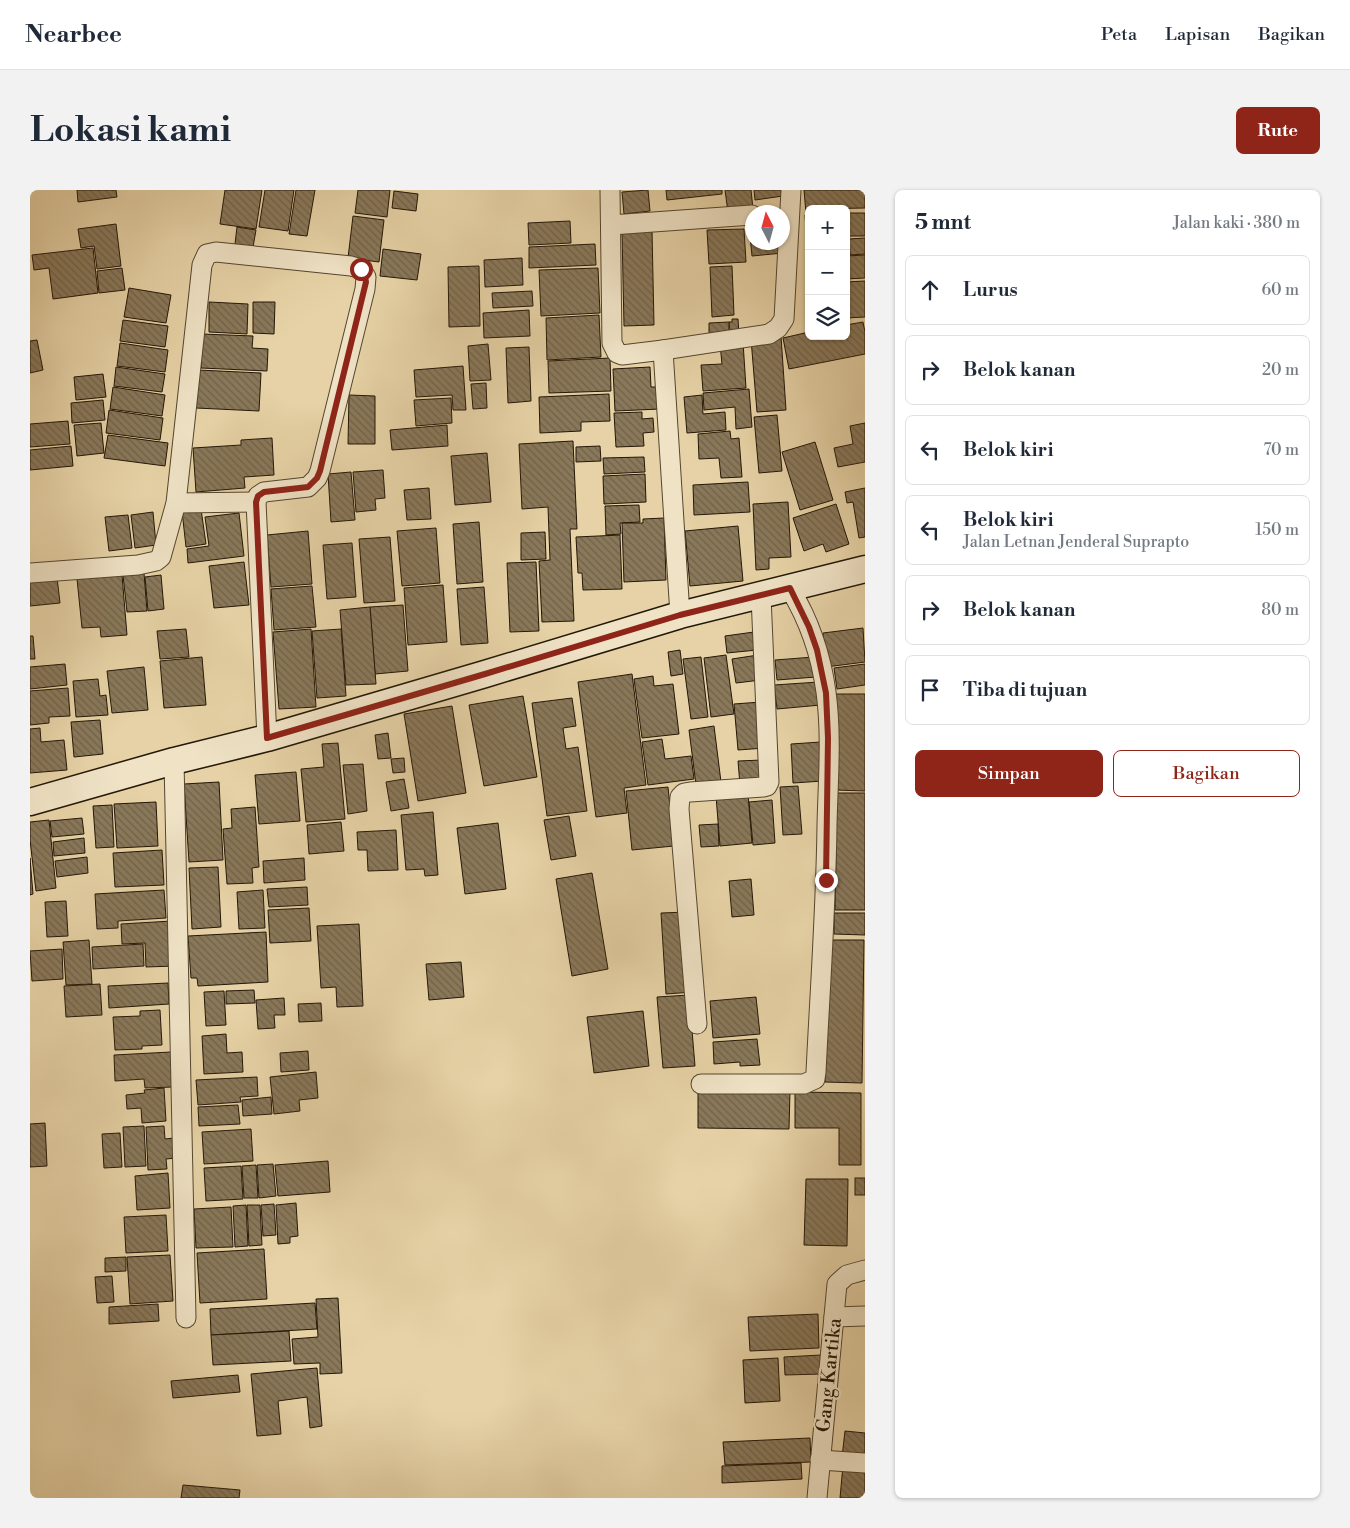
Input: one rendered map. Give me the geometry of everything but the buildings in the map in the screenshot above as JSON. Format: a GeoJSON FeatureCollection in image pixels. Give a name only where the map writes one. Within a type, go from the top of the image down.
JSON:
{"type":"FeatureCollection","features":[{"type":"Feature","properties":{"kind":"main road"},"geometry":{"type":"LineString","coordinates":[[30,802],[174,761],[267,738],[680,615],[865,569]]}},
{"type":"Feature","properties":{"kind":"street"},"geometry":{"type":"LineString","coordinates":[[610,190],[612,343],[617,354],[663,350],[769,334],[778,328],[784,320],[785,250]]}},
{"type":"Feature","properties":{"kind":"street"},"geometry":{"type":"LineString","coordinates":[[788,205],[791,190]]}},
{"type":"Feature","properties":{"kind":"street"},"geometry":{"type":"LineString","coordinates":[[611,225],[745,215]]}},
{"type":"Feature","properties":{"kind":"street"},"geometry":{"type":"LineString","coordinates":[[30,573],[138,565],[156,561],[164,552],[176,503],[202,265],[207,254],[216,252],[351,266],[361,269],[364,272],[366,282],[317,478],[308,487],[264,492],[258,496],[256,502],[267,738]]}},
{"type":"Feature","properties":{"kind":"street"},"geometry":{"type":"LineString","coordinates":[[663,350],[680,615]]}},
{"type":"Feature","properties":{"kind":"street"},"geometry":{"type":"LineString","coordinates":[[176,503],[256,502]]}},
{"type":"Feature","properties":{"kind":"street"},"geometry":{"type":"LineString","coordinates":[[702,1084],[804,1084],[815,1079],[826,880],[828,738],[826,693],[817,650],[809,627],[790,588]]}},
{"type":"Feature","properties":{"kind":"street"},"geometry":{"type":"LineString","coordinates":[[697,1024],[679,809],[680,797],[690,792],[763,787],[767,786],[769,782],[761,596]]}},
{"type":"Feature","properties":{"kind":"street"},"geometry":{"type":"LineString","coordinates":[[174,761],[186,1318]]}},
{"type":"Feature","properties":{"kind":"street","name":"Gang Kartika"},"geometry":{"type":"LineString","coordinates":[[817,1498],[837,1284],[847,1275],[865,1270]]}},
{"type":"Feature","properties":{"kind":"street"},"geometry":{"type":"LineString","coordinates":[[834,1317],[865,1316]]}},
{"type":"Feature","properties":{"kind":"street"},"geometry":{"type":"LineString","coordinates":[[820,1460],[865,1464]]}},
{"type":"Feature","properties":{"kind":"route"},"geometry":{"type":"LineString","coordinates":[[361,269],[366,277],[366,282],[317,478],[308,487],[264,492],[258,496],[256,502],[267,738],[680,615],[790,588],[809,627],[817,650],[826,693],[828,738],[826,880]]}}]}
